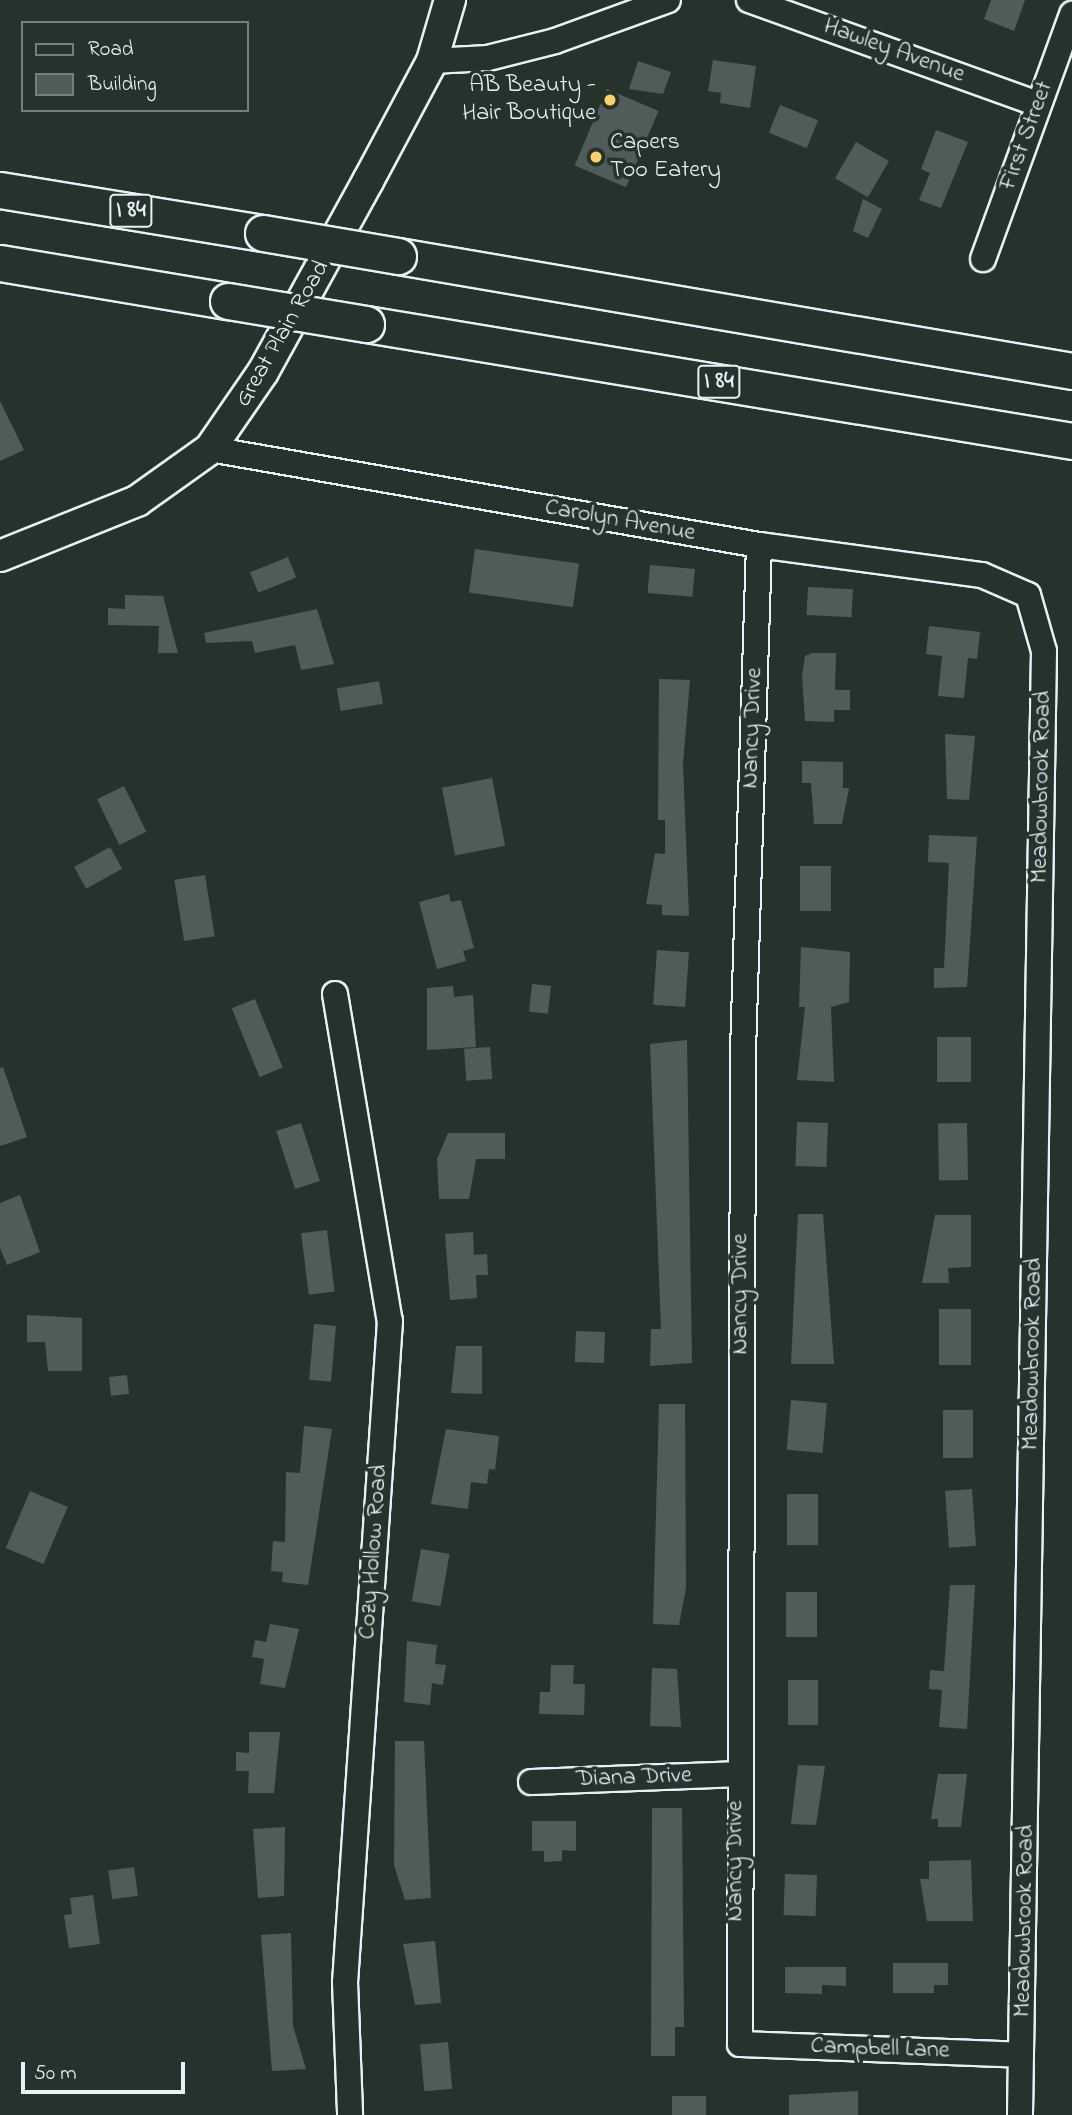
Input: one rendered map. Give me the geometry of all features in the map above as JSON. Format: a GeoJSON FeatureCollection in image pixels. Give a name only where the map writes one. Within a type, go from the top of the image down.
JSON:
{"type":"FeatureCollection","features":[{"type":"Feature","properties":{"kind":"highway","name":"I 84"},"geometry":{"type":"LineString","coordinates":[[0,190],[1072,371]]}},
{"type":"Feature","properties":{"kind":"highway","name":"I 84"},"geometry":{"type":"LineString","coordinates":[[0,263],[1072,441]]}},
{"type":"Feature","properties":{"kind":"main road","name":"Great Plain Road"},"geometry":{"type":"LineString","coordinates":[[0,556],[137,501],[210,449],[263,372],[432,61],[450,0]]}},
{"type":"Feature","properties":{"kind":"street"},"geometry":{"type":"LineString","coordinates":[[432,61],[488,58],[555,41],[668,0]]}},
{"type":"Feature","properties":{"kind":"street","name":"Hawley Avenue"},"geometry":{"type":"LineString","coordinates":[[749,0],[1038,104]]}},
{"type":"Feature","properties":{"kind":"street","name":"First Street"},"geometry":{"type":"LineString","coordinates":[[982,259],[1072,14]]}},
{"type":"Feature","properties":{"kind":"street","name":"Carolyn Avenue"},"geometry":{"type":"LineString","coordinates":[[210,449],[759,545],[982,575],[1028,595]]}},
{"type":"Feature","properties":{"kind":"street","name":"Nancy Drive"},"geometry":{"type":"LineString","coordinates":[[740,2044],[736,1774],[743,1051],[759,545]]}},
{"type":"Feature","properties":{"kind":"street","name":"Meadowbrook Road"},"geometry":{"type":"LineString","coordinates":[[1020,2115],[1044,651],[1028,595]]}},
{"type":"Feature","properties":{"kind":"street","name":"Cozy Hollow Road"},"geometry":{"type":"LineString","coordinates":[[335,994],[390,1321],[345,1982],[350,2115]]}},
{"type":"Feature","properties":{"kind":"street","name":"Diana Drive"},"geometry":{"type":"LineString","coordinates":[[531,1782],[736,1774]]}},
{"type":"Feature","properties":{"kind":"street","name":"Campbell Lane"},"geometry":{"type":"LineString","coordinates":[[740,2044],[1021,2055]]}},
{"type":"Feature","properties":{"kind":"building"},"geometry":{"type":"Polygon","coordinates":[[[991,0],[1025,0],[1014,31],[984,19],[991,0]]]}},
{"type":"Feature","properties":{"kind":"building"},"geometry":{"type":"Polygon","coordinates":[[[713,60],[756,66],[750,108],[720,103],[721,93],[708,91],[713,60]]]}},
{"type":"Feature","properties":{"kind":"building"},"geometry":{"type":"Polygon","coordinates":[[[638,61],[671,72],[663,94],[629,89],[638,61]]]}},
{"type":"Feature","properties":{"kind":"building"},"geometry":{"type":"Polygon","coordinates":[[[607,89],[659,111],[626,187],[575,165],[607,89]]]}},
{"type":"Feature","properties":{"kind":"building"},"geometry":{"type":"Polygon","coordinates":[[[780,105],[818,120],[807,148],[769,133],[780,105]]]}},
{"type":"Feature","properties":{"kind":"building"},"geometry":{"type":"Polygon","coordinates":[[[936,130],[968,142],[941,208],[919,200],[930,173],[921,169],[936,130]]]}},
{"type":"Feature","properties":{"kind":"building"},"geometry":{"type":"Polygon","coordinates":[[[856,142],[889,161],[868,197],[835,178],[856,142]]]}},
{"type":"Feature","properties":{"kind":"building"},"geometry":{"type":"Polygon","coordinates":[[[863,199],[882,209],[868,238],[853,231],[863,199]]]}},
{"type":"Feature","properties":{"kind":"building"},"geometry":{"type":"Polygon","coordinates":[[[0,401],[24,450],[0,461],[0,401]]]}},
{"type":"Feature","properties":{"kind":"building"},"geometry":{"type":"Polygon","coordinates":[[[475,549],[579,564],[573,607],[469,593],[475,549]]]}},
{"type":"Feature","properties":{"kind":"building"},"geometry":{"type":"Polygon","coordinates":[[[288,557],[296,577],[258,593],[250,572],[288,557]]]}},
{"type":"Feature","properties":{"kind":"building"},"geometry":{"type":"Polygon","coordinates":[[[650,565],[695,569],[692,597],[648,593],[650,565]]]}},
{"type":"Feature","properties":{"kind":"building"},"geometry":{"type":"Polygon","coordinates":[[[808,587],[853,589],[851,617],[807,615],[808,587]]]}},
{"type":"Feature","properties":{"kind":"building"},"geometry":{"type":"Polygon","coordinates":[[[125,595],[163,596],[178,653],[158,653],[159,626],[108,625],[108,608],[125,609],[125,595]]]}},
{"type":"Feature","properties":{"kind":"building"},"geometry":{"type":"Polygon","coordinates":[[[317,609],[334,664],[301,670],[295,645],[255,653],[252,641],[206,643],[204,633],[317,609]]]}},
{"type":"Feature","properties":{"kind":"building"},"geometry":{"type":"Polygon","coordinates":[[[929,626],[980,632],[977,659],[968,658],[964,698],[938,696],[942,656],[926,654],[929,626]]]}},
{"type":"Feature","properties":{"kind":"building"},"geometry":{"type":"Polygon","coordinates":[[[812,653],[836,653],[835,690],[850,690],[850,710],[834,710],[834,722],[805,721],[802,676],[805,656],[812,653]]]}},
{"type":"Feature","properties":{"kind":"building"},"geometry":{"type":"Polygon","coordinates":[[[659,679],[690,680],[683,764],[689,916],[662,915],[662,905],[646,904],[655,853],[665,854],[665,820],[658,820],[659,679]]]}},
{"type":"Feature","properties":{"kind":"building"},"geometry":{"type":"Polygon","coordinates":[[[379,681],[383,704],[341,711],[337,688],[379,681]]]}},
{"type":"Feature","properties":{"kind":"building"},"geometry":{"type":"Polygon","coordinates":[[[945,734],[975,736],[969,800],[947,799],[945,734]]]}},
{"type":"Feature","properties":{"kind":"building"},"geometry":{"type":"Polygon","coordinates":[[[802,761],[843,762],[843,788],[849,788],[842,824],[814,824],[811,783],[802,783],[802,761]]]}},
{"type":"Feature","properties":{"kind":"building"},"geometry":{"type":"Polygon","coordinates":[[[492,778],[505,846],[455,855],[442,788],[492,778]]]}},
{"type":"Feature","properties":{"kind":"building"},"geometry":{"type":"Polygon","coordinates":[[[124,786],[146,832],[119,845],[97,799],[124,786]]]}},
{"type":"Feature","properties":{"kind":"building"},"geometry":{"type":"Polygon","coordinates":[[[929,835],[977,837],[967,987],[934,988],[934,968],[944,968],[949,863],[928,862],[929,835]]]}},
{"type":"Feature","properties":{"kind":"building"},"geometry":{"type":"Polygon","coordinates":[[[110,847],[122,869],[86,889],[74,867],[110,847]]]}},
{"type":"Feature","properties":{"kind":"building"},"geometry":{"type":"Polygon","coordinates":[[[800,866],[831,866],[831,911],[800,911],[800,866]]]}},
{"type":"Feature","properties":{"kind":"building"},"geometry":{"type":"Polygon","coordinates":[[[205,875],[215,936],[184,941],[174,880],[205,875]]]}},
{"type":"Feature","properties":{"kind":"building"},"geometry":{"type":"Polygon","coordinates":[[[449,894],[451,902],[461,900],[474,948],[463,951],[466,961],[437,969],[419,902],[449,894]]]}},
{"type":"Feature","properties":{"kind":"building"},"geometry":{"type":"Polygon","coordinates":[[[801,947],[850,952],[849,1002],[831,1007],[834,1082],[797,1080],[805,1007],[799,1007],[801,947]]]}},
{"type":"Feature","properties":{"kind":"building"},"geometry":{"type":"Polygon","coordinates":[[[657,950],[689,952],[685,1007],[653,1005],[657,950]]]}},
{"type":"Feature","properties":{"kind":"building"},"geometry":{"type":"Polygon","coordinates":[[[532,984],[551,986],[548,1014],[529,1012],[532,984]]]}},
{"type":"Feature","properties":{"kind":"building"},"geometry":{"type":"Polygon","coordinates":[[[453,986],[454,997],[473,995],[476,1047],[427,1050],[427,988],[453,986]]]}},
{"type":"Feature","properties":{"kind":"building"},"geometry":{"type":"Polygon","coordinates":[[[255,999],[283,1068],[260,1077],[232,1008],[255,999]]]}},
{"type":"Feature","properties":{"kind":"building"},"geometry":{"type":"Polygon","coordinates":[[[937,1037],[971,1037],[971,1082],[937,1082],[937,1037]]]}},
{"type":"Feature","properties":{"kind":"building"},"geometry":{"type":"Polygon","coordinates":[[[687,1040],[692,1363],[650,1366],[651,1329],[661,1329],[650,1044],[687,1040]]]}},
{"type":"Feature","properties":{"kind":"building"},"geometry":{"type":"Polygon","coordinates":[[[490,1047],[492,1079],[466,1081],[464,1049],[490,1047]]]}},
{"type":"Feature","properties":{"kind":"building"},"geometry":{"type":"Polygon","coordinates":[[[3,1067],[27,1137],[0,1146],[0,1068],[3,1067]]]}},
{"type":"Feature","properties":{"kind":"building"},"geometry":{"type":"Polygon","coordinates":[[[797,1122],[828,1123],[826,1167],[795,1166],[797,1122]]]}},
{"type":"Feature","properties":{"kind":"building"},"geometry":{"type":"Polygon","coordinates":[[[301,1123],[320,1181],[295,1189],[276,1131],[301,1123]]]}},
{"type":"Feature","properties":{"kind":"building"},"geometry":{"type":"Polygon","coordinates":[[[967,1123],[968,1180],[939,1180],[938,1124],[967,1123]]]}},
{"type":"Feature","properties":{"kind":"building"},"geometry":{"type":"Polygon","coordinates":[[[448,1133],[505,1133],[505,1159],[476,1159],[469,1199],[439,1199],[437,1159],[448,1133]]]}},
{"type":"Feature","properties":{"kind":"building"},"geometry":{"type":"Polygon","coordinates":[[[20,1195],[40,1252],[7,1265],[0,1248],[0,1203],[20,1195]]]}},
{"type":"Feature","properties":{"kind":"building"},"geometry":{"type":"Polygon","coordinates":[[[798,1214],[823,1214],[834,1364],[791,1364],[798,1214]]]}},
{"type":"Feature","properties":{"kind":"building"},"geometry":{"type":"Polygon","coordinates":[[[935,1215],[971,1215],[971,1267],[948,1268],[949,1283],[922,1283],[935,1215]]]}},
{"type":"Feature","properties":{"kind":"building"},"geometry":{"type":"Polygon","coordinates":[[[327,1230],[335,1292],[309,1295],[301,1233],[327,1230]]]}},
{"type":"Feature","properties":{"kind":"building"},"geometry":{"type":"Polygon","coordinates":[[[473,1232],[474,1255],[487,1254],[488,1275],[476,1275],[477,1298],[450,1300],[445,1234],[473,1232]]]}},
{"type":"Feature","properties":{"kind":"building"},"geometry":{"type":"Polygon","coordinates":[[[939,1309],[971,1309],[971,1365],[939,1365],[939,1309]]]}},
{"type":"Feature","properties":{"kind":"building"},"geometry":{"type":"Polygon","coordinates":[[[27,1315],[82,1318],[82,1371],[48,1371],[45,1342],[27,1342],[27,1315]]]}},
{"type":"Feature","properties":{"kind":"building"},"geometry":{"type":"Polygon","coordinates":[[[314,1324],[336,1326],[331,1382],[309,1380],[314,1324]]]}},
{"type":"Feature","properties":{"kind":"building"},"geometry":{"type":"Polygon","coordinates":[[[576,1331],[605,1332],[604,1363],[575,1362],[576,1331]]]}},
{"type":"Feature","properties":{"kind":"building"},"geometry":{"type":"Polygon","coordinates":[[[456,1346],[482,1346],[482,1394],[451,1393],[456,1346]]]}},
{"type":"Feature","properties":{"kind":"building"},"geometry":{"type":"Polygon","coordinates":[[[127,1375],[129,1394],[111,1396],[109,1377],[127,1375]]]}},
{"type":"Feature","properties":{"kind":"building"},"geometry":{"type":"Polygon","coordinates":[[[791,1400],[827,1403],[823,1453],[787,1450],[791,1400]]]}},
{"type":"Feature","properties":{"kind":"building"},"geometry":{"type":"Polygon","coordinates":[[[659,1404],[685,1404],[686,1588],[679,1625],[653,1624],[659,1404]]]}},
{"type":"Feature","properties":{"kind":"building"},"geometry":{"type":"Polygon","coordinates":[[[943,1410],[973,1410],[973,1458],[943,1458],[943,1410]]]}},
{"type":"Feature","properties":{"kind":"building"},"geometry":{"type":"Polygon","coordinates":[[[304,1426],[332,1429],[308,1585],[282,1582],[283,1572],[271,1571],[273,1541],[285,1542],[286,1472],[300,1473],[304,1426]]]}},
{"type":"Feature","properties":{"kind":"building"},"geometry":{"type":"Polygon","coordinates":[[[446,1429],[499,1436],[495,1470],[489,1469],[487,1484],[471,1482],[468,1509],[431,1504],[446,1429]]]}},
{"type":"Feature","properties":{"kind":"building"},"geometry":{"type":"Polygon","coordinates":[[[972,1489],[976,1546],[949,1548],[945,1491],[972,1489]]]}},
{"type":"Feature","properties":{"kind":"building"},"geometry":{"type":"Polygon","coordinates":[[[30,1491],[68,1507],[44,1564],[6,1548],[30,1491]]]}},
{"type":"Feature","properties":{"kind":"building"},"geometry":{"type":"Polygon","coordinates":[[[787,1494],[818,1494],[818,1545],[787,1545],[787,1494]]]}},
{"type":"Feature","properties":{"kind":"building"},"geometry":{"type":"Polygon","coordinates":[[[421,1549],[450,1554],[440,1606],[412,1601],[421,1549]]]}},
{"type":"Feature","properties":{"kind":"building"},"geometry":{"type":"Polygon","coordinates":[[[950,1585],[975,1585],[967,1729],[939,1727],[942,1690],[929,1689],[930,1670],[944,1671],[950,1585]]]}},
{"type":"Feature","properties":{"kind":"building"},"geometry":{"type":"Polygon","coordinates":[[[786,1592],[817,1592],[817,1637],[786,1637],[786,1592]]]}},
{"type":"Feature","properties":{"kind":"building"},"geometry":{"type":"Polygon","coordinates":[[[270,1624],[299,1629],[285,1688],[260,1684],[264,1659],[252,1657],[255,1640],[266,1642],[270,1624]]]}},
{"type":"Feature","properties":{"kind":"building"},"geometry":{"type":"Polygon","coordinates":[[[407,1641],[437,1645],[435,1664],[446,1665],[443,1685],[432,1683],[430,1705],[404,1702],[407,1641]]]}},
{"type":"Feature","properties":{"kind":"building"},"geometry":{"type":"Polygon","coordinates":[[[551,1665],[574,1665],[573,1684],[585,1684],[584,1715],[539,1714],[540,1692],[550,1692],[551,1665]]]}},
{"type":"Feature","properties":{"kind":"building"},"geometry":{"type":"Polygon","coordinates":[[[652,1668],[677,1669],[681,1727],[650,1726],[652,1668]]]}},
{"type":"Feature","properties":{"kind":"building"},"geometry":{"type":"Polygon","coordinates":[[[788,1680],[818,1680],[818,1725],[788,1725],[788,1680]]]}},
{"type":"Feature","properties":{"kind":"building"},"geometry":{"type":"Polygon","coordinates":[[[249,1732],[280,1732],[274,1793],[248,1793],[249,1771],[236,1771],[236,1752],[249,1753],[249,1732]]]}},
{"type":"Feature","properties":{"kind":"building"},"geometry":{"type":"Polygon","coordinates":[[[395,1741],[424,1741],[431,1898],[405,1900],[394,1865],[395,1741]]]}},
{"type":"Feature","properties":{"kind":"building"},"geometry":{"type":"Polygon","coordinates":[[[798,1765],[825,1766],[816,1825],[791,1824],[798,1765]]]}},
{"type":"Feature","properties":{"kind":"building"},"geometry":{"type":"Polygon","coordinates":[[[938,1774],[967,1774],[961,1827],[938,1827],[938,1819],[931,1819],[938,1774]]]}},
{"type":"Feature","properties":{"kind":"building"},"geometry":{"type":"Polygon","coordinates":[[[652,1808],[682,1808],[684,2027],[675,2027],[675,2056],[651,2056],[652,1808]]]}},
{"type":"Feature","properties":{"kind":"building"},"geometry":{"type":"Polygon","coordinates":[[[532,1821],[576,1821],[576,1851],[562,1850],[562,1861],[544,1862],[544,1851],[532,1851],[532,1821]]]}},
{"type":"Feature","properties":{"kind":"building"},"geometry":{"type":"Polygon","coordinates":[[[285,1827],[284,1896],[258,1898],[253,1829],[285,1827]]]}},
{"type":"Feature","properties":{"kind":"building"},"geometry":{"type":"Polygon","coordinates":[[[971,1860],[973,1921],[927,1921],[920,1879],[929,1879],[929,1861],[971,1860]]]}},
{"type":"Feature","properties":{"kind":"building"},"geometry":{"type":"Polygon","coordinates":[[[134,1867],[138,1896],[112,1899],[108,1871],[134,1867]]]}},
{"type":"Feature","properties":{"kind":"building"},"geometry":{"type":"Polygon","coordinates":[[[785,1874],[817,1875],[816,1916],[784,1915],[785,1874]]]}},
{"type":"Feature","properties":{"kind":"building"},"geometry":{"type":"Polygon","coordinates":[[[93,1895],[100,1944],[69,1948],[64,1915],[72,1914],[70,1898],[93,1895]]]}},
{"type":"Feature","properties":{"kind":"building"},"geometry":{"type":"Polygon","coordinates":[[[291,1933],[293,2026],[306,2069],[272,2071],[261,1935],[291,1933]]]}},
{"type":"Feature","properties":{"kind":"building"},"geometry":{"type":"Polygon","coordinates":[[[435,1941],[441,2003],[415,2005],[403,1944],[435,1941]]]}},
{"type":"Feature","properties":{"kind":"building"},"geometry":{"type":"Polygon","coordinates":[[[893,1963],[948,1963],[948,1985],[934,1985],[934,1993],[893,1993],[893,1963]]]}},
{"type":"Feature","properties":{"kind":"building"},"geometry":{"type":"Polygon","coordinates":[[[785,1967],[846,1967],[846,1986],[822,1985],[822,1994],[785,1993],[785,1967]]]}},
{"type":"Feature","properties":{"kind":"building"},"geometry":{"type":"Polygon","coordinates":[[[448,2042],[452,2089],[424,2091],[420,2044],[448,2042]]]}},
{"type":"Feature","properties":{"kind":"building"},"geometry":{"type":"Polygon","coordinates":[[[858,2091],[858,2115],[789,2115],[789,2095],[858,2091]]]}},
{"type":"Feature","properties":{"kind":"building"},"geometry":{"type":"Polygon","coordinates":[[[672,2096],[706,2096],[706,2115],[672,2115],[672,2096]]]}},
{"type":"Feature","properties":{"kind":"place","name":"AB Beauty - Hair Boutique"},"geometry":{"type":"Point","coordinates":[610,100]}},
{"type":"Feature","properties":{"kind":"place","name":"Capers Too Eatery"},"geometry":{"type":"Point","coordinates":[596,157]}}]}
